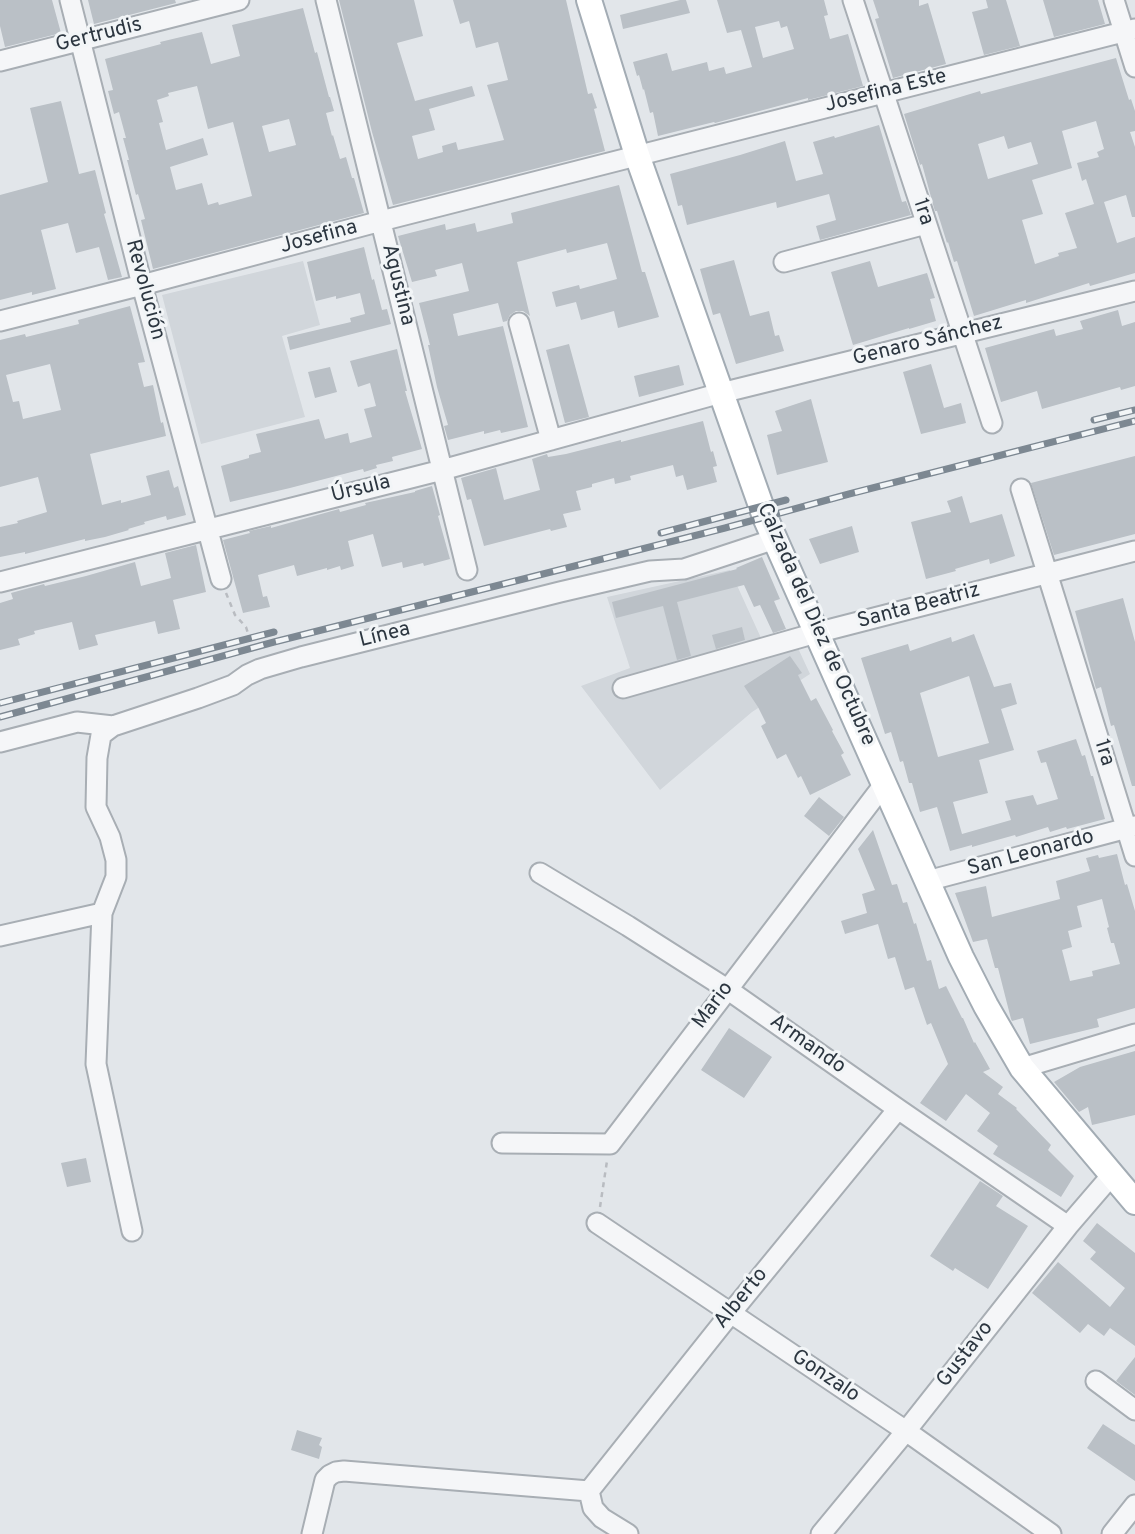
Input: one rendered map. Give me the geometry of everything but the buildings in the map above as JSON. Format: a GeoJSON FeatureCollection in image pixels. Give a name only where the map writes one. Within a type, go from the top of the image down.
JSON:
{"type":"FeatureCollection","features":[{"type":"Feature","properties":{"kind":"main road","name":"Calzada del Diez de Octubre"},"geometry":{"type":"LineString","coordinates":[[589,0],[637,155],[765,517],[927,881],[967,969],[1022,1068],[1135,1202]]}},
{"type":"Feature","properties":{"kind":"street","name":"Revolución"},"geometry":{"type":"LineString","coordinates":[[70,0],[142,285],[221,579]]}},
{"type":"Feature","properties":{"kind":"street","name":"Gertrudis"},"geometry":{"type":"LineString","coordinates":[[0,61],[239,0]]}},
{"type":"Feature","properties":{"kind":"street","name":"Agustina"},"geometry":{"type":"LineString","coordinates":[[326,0],[467,570]]}},
{"type":"Feature","properties":{"kind":"street","name":"1ra"},"geometry":{"type":"LineString","coordinates":[[853,0],[992,423]]}},
{"type":"Feature","properties":{"kind":"street"},"geometry":{"type":"LineString","coordinates":[[1114,0],[1129,30],[1135,67]]}},
{"type":"Feature","properties":{"kind":"street","name":"Josefina Este"},"geometry":{"type":"LineString","coordinates":[[637,155],[1129,30]]}},
{"type":"Feature","properties":{"kind":"street","name":"Josefina"},"geometry":{"type":"LineString","coordinates":[[0,321],[637,155]]}},
{"type":"Feature","properties":{"kind":"street"},"geometry":{"type":"LineString","coordinates":[[784,262],[926,224]]}},
{"type":"Feature","properties":{"kind":"street","name":"Genaro Sánchez"},"geometry":{"type":"LineString","coordinates":[[720,394],[1135,291]]}},
{"type":"Feature","properties":{"kind":"street"},"geometry":{"type":"LineString","coordinates":[[519,323],[551,440]]}},
{"type":"Feature","properties":{"kind":"street","name":"Úrsula"},"geometry":{"type":"LineString","coordinates":[[0,582],[442,470],[720,394]]}},
{"type":"Feature","properties":{"kind":"street","name":"1ra"},"geometry":{"type":"LineString","coordinates":[[1021,489],[1130,827],[1135,856]]}},
{"type":"Feature","properties":{"kind":"street","name":"Línea"},"geometry":{"type":"LineString","coordinates":[[0,742],[77,722],[113,726],[233,685],[260,669],[301,657],[650,571],[684,569],[775,539]]}},
{"type":"Feature","properties":{"kind":"street","name":"Santa Beatriz"},"geometry":{"type":"LineString","coordinates":[[624,688],[817,634],[1135,551]]}},
{"type":"Feature","properties":{"kind":"street"},"geometry":{"type":"LineString","coordinates":[[113,726],[100,735],[97,758],[96,807],[110,836],[117,860],[117,877],[102,913],[96,1064],[132,1231]]}},
{"type":"Feature","properties":{"kind":"street","name":"Mario"},"geometry":{"type":"LineString","coordinates":[[610,1144],[885,783]]}},
{"type":"Feature","properties":{"kind":"street","name":"San Leonardo"},"geometry":{"type":"LineString","coordinates":[[927,881],[1130,827]]}},
{"type":"Feature","properties":{"kind":"street","name":"Armando"},"geometry":{"type":"LineString","coordinates":[[540,873],[727,989],[1068,1226]]}},
{"type":"Feature","properties":{"kind":"street"},"geometry":{"type":"LineString","coordinates":[[0,936],[102,913]]}},
{"type":"Feature","properties":{"kind":"street"},"geometry":{"type":"LineString","coordinates":[[1022,1068],[1135,1034]]}},
{"type":"Feature","properties":{"kind":"street","name":"Alberto"},"geometry":{"type":"LineString","coordinates":[[589,1491],[898,1109]]}},
{"type":"Feature","properties":{"kind":"street"},"geometry":{"type":"LineString","coordinates":[[502,1143],[610,1144]]}},
{"type":"Feature","properties":{"kind":"street","name":"Gustavo"},"geometry":{"type":"LineString","coordinates":[[821,1534],[1111,1176]]}},
{"type":"Feature","properties":{"kind":"street","name":"Gonzalo"},"geometry":{"type":"LineString","coordinates":[[597,1223],[906,1431],[1051,1534]]}},
{"type":"Feature","properties":{"kind":"street"},"geometry":{"type":"LineString","coordinates":[[1096,1381],[1135,1410]]}},
{"type":"Feature","properties":{"kind":"street"},"geometry":{"type":"LineString","coordinates":[[312,1534],[325,1480],[330,1475],[344,1471],[589,1491],[593,1508],[602,1518],[628,1534]]}},
{"type":"Feature","properties":{"kind":"street"},"geometry":{"type":"LineString","coordinates":[[1112,1534],[1135,1506]]}},
{"type":"Feature","properties":{"kind":"path"},"geometry":{"type":"LineString","coordinates":[[221,579],[235,615],[246,627],[260,669]]}},
{"type":"Feature","properties":{"kind":"path"},"geometry":{"type":"LineString","coordinates":[[597,1223],[610,1144]]}},
{"type":"Feature","properties":{"kind":"shaded area"},"geometry":{"type":"Polygon","coordinates":[[[303,261],[320,325],[282,336],[305,417],[201,444],[162,295],[303,261]]]}},
{"type":"Feature","properties":{"kind":"shaded area"},"geometry":{"type":"Polygon","coordinates":[[[730,570],[761,638],[791,633],[810,674],[752,712],[660,790],[581,686],[630,668],[607,597],[730,570]]]}},
{"type":"Feature","properties":{"kind":"railway"},"geometry":{"type":"LineString","coordinates":[[1094,420],[1135,410]]}},
{"type":"Feature","properties":{"kind":"railway"},"geometry":{"type":"LineString","coordinates":[[0,717],[274,642],[1135,421]]}},
{"type":"Feature","properties":{"kind":"railway"},"geometry":{"type":"LineString","coordinates":[[661,533],[786,500]]}},
{"type":"Feature","properties":{"kind":"railway"},"geometry":{"type":"LineString","coordinates":[[0,703],[274,632]]}}]}
